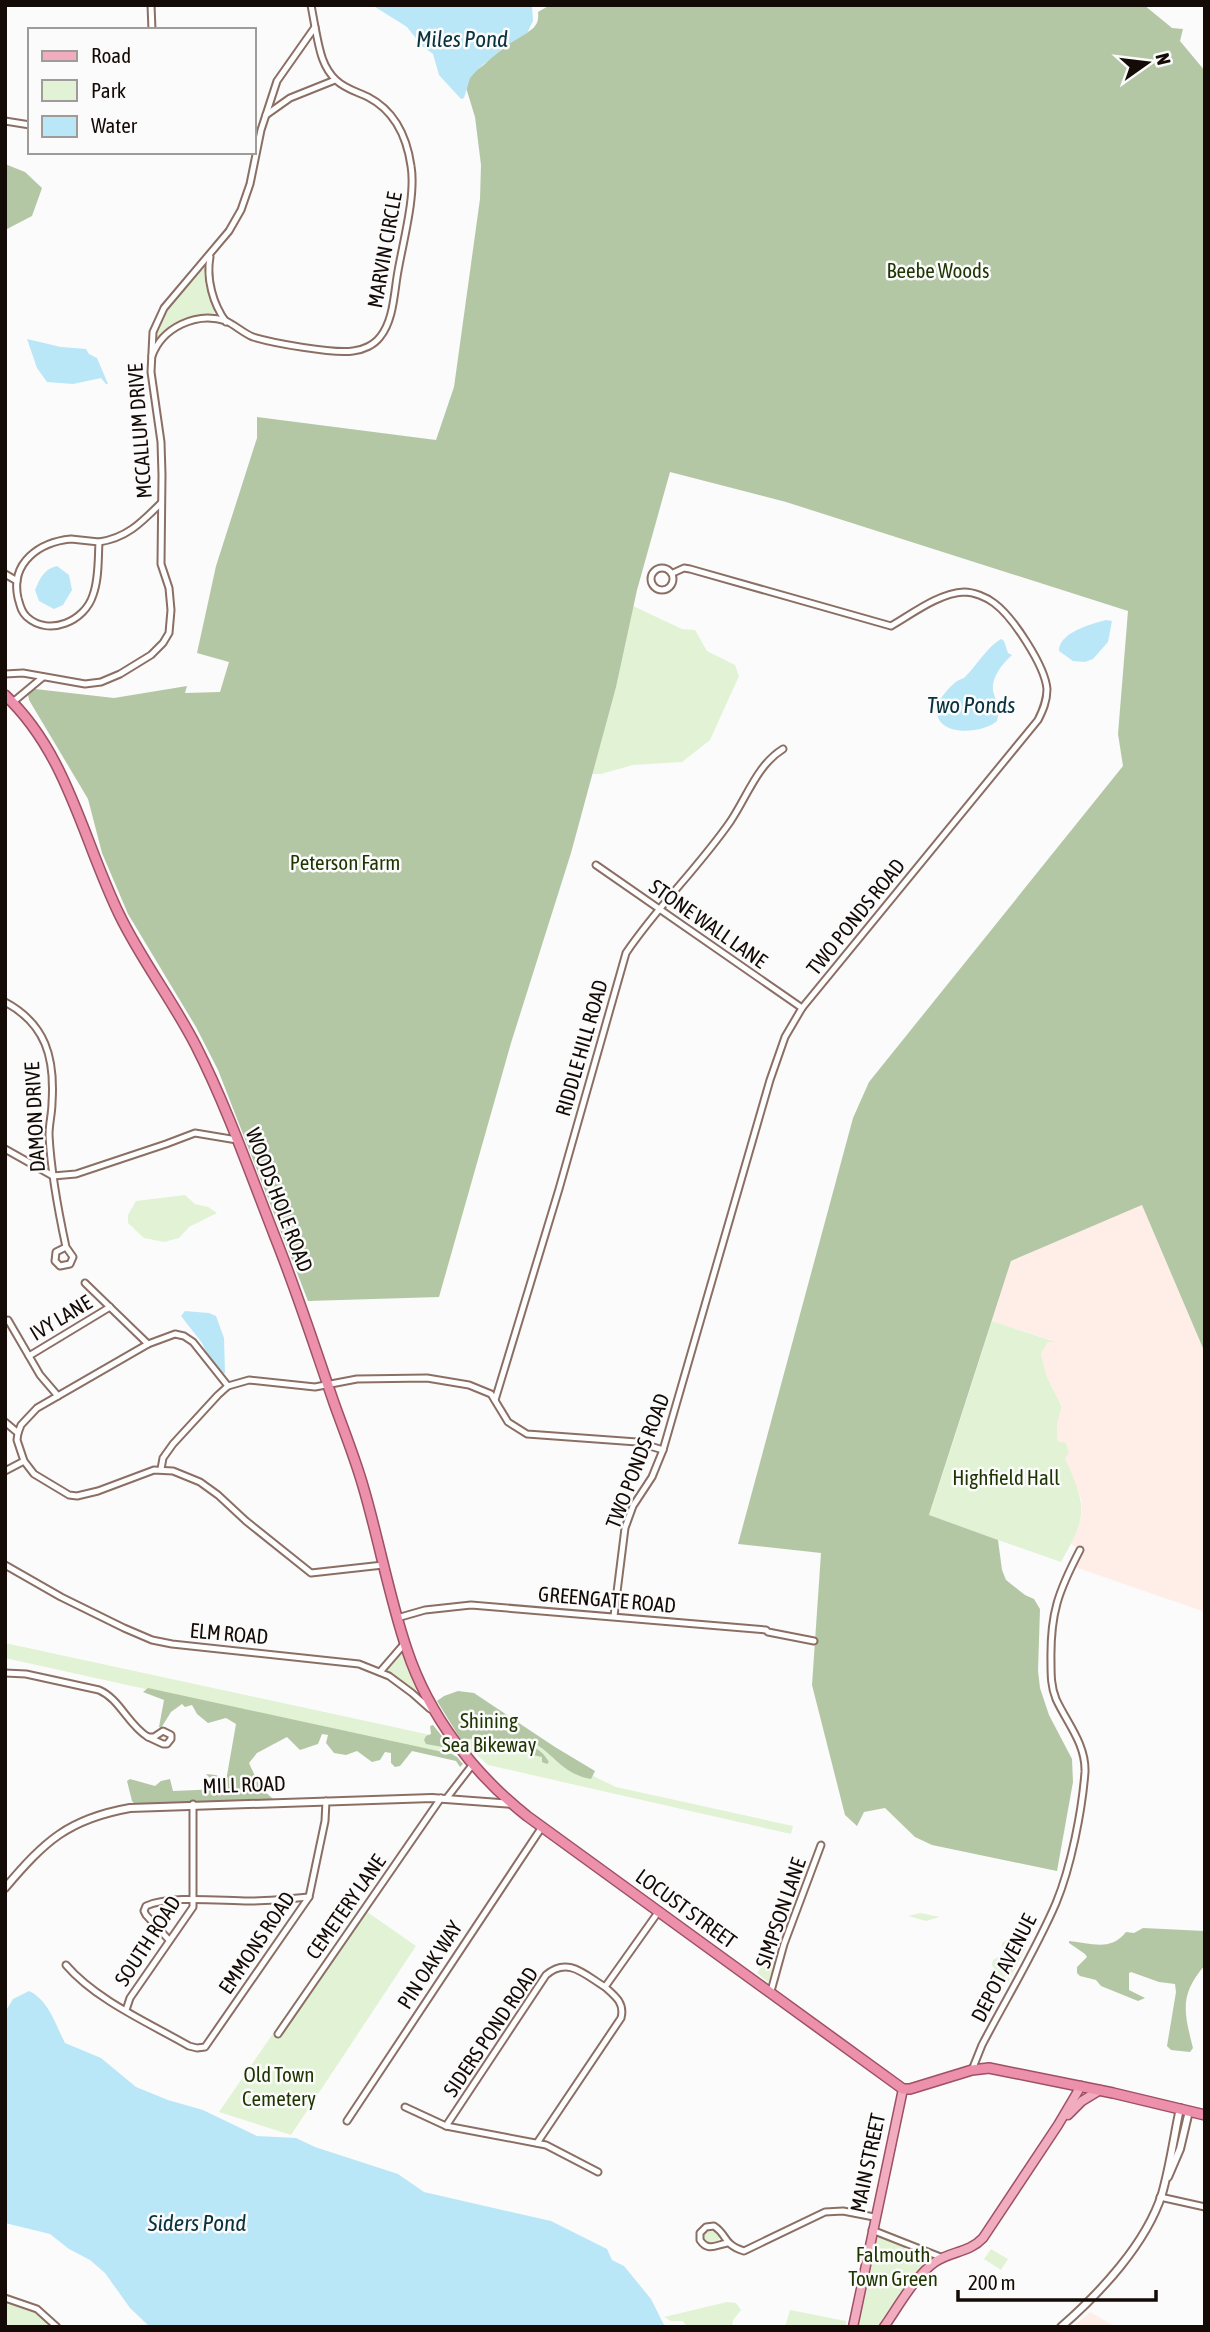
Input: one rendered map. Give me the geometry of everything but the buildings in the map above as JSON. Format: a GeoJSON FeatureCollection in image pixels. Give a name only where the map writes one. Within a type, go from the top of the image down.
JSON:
{"type":"FeatureCollection","features":[{"type":"Feature","properties":{"kind":"highway","name":"WOODS HOLE ROAD"},"geometry":{"type":"LineString","coordinates":[[9,698],[38,731],[54,757],[120,916],[133,943],[196,1047],[237,1140],[294,1285],[363,1486],[405,1643],[425,1693],[459,1746]]}},
{"type":"Feature","properties":{"kind":"highway","name":"LOCUST STREET"},"geometry":{"type":"LineString","coordinates":[[459,1746],[512,1804],[541,1827],[903,2089]]}},
{"type":"Feature","properties":{"kind":"highway"},"geometry":{"type":"LineString","coordinates":[[903,2089],[989,2068],[1100,2090],[1205,2115]]}},
{"type":"Feature","properties":{"kind":"main road"},"geometry":{"type":"LineString","coordinates":[[884,2327],[926,2269],[943,2258],[970,2249],[982,2238],[1081,2086]]}},
{"type":"Feature","properties":{"kind":"main road","name":"MAIN STREET"},"geometry":{"type":"LineString","coordinates":[[853,2327],[903,2089]]}},
{"type":"Feature","properties":{"kind":"main road"},"geometry":{"type":"LineString","coordinates":[[1058,2125],[1082,2102],[1100,2090]]}},
{"type":"Feature","properties":{"kind":"street"},"geometry":{"type":"LineString","coordinates":[[151,5],[152,28]]}},
{"type":"Feature","properties":{"kind":"street"},"geometry":{"type":"LineString","coordinates":[[266,115],[290,98],[335,80],[321,57],[312,5]]}},
{"type":"Feature","properties":{"kind":"street","name":"MCCALLUM DRIVE"},"geometry":{"type":"LineString","coordinates":[[5,674],[23,673],[77,684],[101,682],[151,655],[169,633],[169,588],[161,564],[161,442],[150,360],[151,342],[158,318],[236,220],[245,200],[277,81],[315,27]]}},
{"type":"Feature","properties":{"kind":"street","name":"MARVIN CIRCLE"},"geometry":{"type":"LineString","coordinates":[[150,360],[157,345],[169,332],[179,325],[198,319],[226,321],[251,336],[264,340],[336,351],[366,348],[382,335],[389,320],[411,192],[411,166],[404,138],[395,120],[370,98],[335,80]]}},
{"type":"Feature","properties":{"kind":"street"},"geometry":{"type":"LineString","coordinates":[[5,121],[28,125]]}},
{"type":"Feature","properties":{"kind":"street"},"geometry":{"type":"LineString","coordinates":[[211,254],[208,268],[211,288],[215,303],[226,321]]}},
{"type":"Feature","properties":{"kind":"street"},"geometry":{"type":"LineString","coordinates":[[99,542],[93,594],[88,606],[68,622],[48,625],[27,618],[21,608],[17,581],[21,568],[31,555],[43,545],[57,540],[99,542],[122,536],[162,503]]}},
{"type":"Feature","properties":{"kind":"street","name":"TWO PONDS ROAD"},"geometry":{"type":"LineString","coordinates":[[664,568],[673,573],[673,583],[664,590],[656,590],[651,584],[656,569],[664,568]]}},
{"type":"Feature","properties":{"kind":"street","name":"TWO PONDS ROAD"},"geometry":{"type":"LineString","coordinates":[[614,1616],[625,1528],[633,1506],[648,1485],[663,1450],[770,1080],[785,1037],[802,1008],[1038,720],[1046,698],[1044,677],[1031,650],[1008,617],[994,603],[978,595],[964,592],[946,596],[891,626],[690,569],[684,568],[673,573]]}},
{"type":"Feature","properties":{"kind":"street"},"geometry":{"type":"LineString","coordinates":[[5,574],[17,581]]}},
{"type":"Feature","properties":{"kind":"street"},"geometry":{"type":"LineString","coordinates":[[9,698],[43,677]]}},
{"type":"Feature","properties":{"kind":"street","name":"RIDDLE HILL ROAD"},"geometry":{"type":"LineString","coordinates":[[495,1400],[626,953],[642,929],[730,822],[766,762],[783,749]]}},
{"type":"Feature","properties":{"kind":"street","name":"STONE WALL LANE"},"geometry":{"type":"LineString","coordinates":[[596,865],[802,1008]]}},
{"type":"Feature","properties":{"kind":"street","name":"DAMON DRIVE"},"geometry":{"type":"LineString","coordinates":[[5,1002],[23,1013],[35,1025],[46,1047],[51,1066],[49,1132],[53,1176],[66,1247]]}},
{"type":"Feature","properties":{"kind":"street"},"geometry":{"type":"LineString","coordinates":[[5,1149],[53,1176],[76,1174],[195,1133],[237,1140]]}},
{"type":"Feature","properties":{"kind":"street"},"geometry":{"type":"LineString","coordinates":[[85,1283],[148,1344]]}},
{"type":"Feature","properties":{"kind":"street","name":"IVY LANE"},"geometry":{"type":"LineString","coordinates":[[29,1356],[110,1307]]}},
{"type":"Feature","properties":{"kind":"street"},"geometry":{"type":"LineString","coordinates":[[8,1320],[40,1375],[58,1396]]}},
{"type":"Feature","properties":{"kind":"street"},"geometry":{"type":"LineString","coordinates":[[228,1386],[193,1342],[175,1334],[148,1344],[37,1408],[22,1425],[17,1440],[24,1461],[34,1474],[69,1495],[98,1491],[161,1469],[173,1471],[200,1482],[311,1573],[383,1565]]}},
{"type":"Feature","properties":{"kind":"street"},"geometry":{"type":"LineString","coordinates":[[161,1469],[163,1458],[173,1444],[228,1386],[248,1380],[304,1387],[357,1379],[427,1378],[469,1385],[483,1390],[495,1400],[508,1422],[527,1434],[637,1442],[663,1450]]}},
{"type":"Feature","properties":{"kind":"street"},"geometry":{"type":"LineString","coordinates":[[5,1422],[18,1433]]}},
{"type":"Feature","properties":{"kind":"street"},"geometry":{"type":"LineString","coordinates":[[5,1471],[24,1461]]}},
{"type":"Feature","properties":{"kind":"street","name":"DEPOT AVENUE"},"geometry":{"type":"LineString","coordinates":[[972,2070],[982,2045],[1054,1907],[1079,1817],[1084,1766],[1077,1738],[1054,1693],[1050,1646],[1054,1606],[1080,1550]]}},
{"type":"Feature","properties":{"kind":"street","name":"ELM ROAD"},"geometry":{"type":"LineString","coordinates":[[5,1565],[61,1597],[162,1643],[338,1660],[364,1665],[412,1693],[445,1727]]}},
{"type":"Feature","properties":{"kind":"street","name":"GREENGATE ROAD"},"geometry":{"type":"LineString","coordinates":[[397,1618],[425,1610],[471,1605],[766,1630],[814,1640]]}},
{"type":"Feature","properties":{"kind":"street"},"geometry":{"type":"LineString","coordinates":[[380,1672],[405,1643]]}},
{"type":"Feature","properties":{"kind":"street"},"geometry":{"type":"LineString","coordinates":[[5,1673],[26,1674],[99,1690],[108,1695],[140,1732],[148,1737]]}},
{"type":"Feature","properties":{"kind":"street","name":"CEMETERY LANE"},"geometry":{"type":"LineString","coordinates":[[278,2034],[443,1798],[473,1764]]}},
{"type":"Feature","properties":{"kind":"street","name":"MILL ROAD"},"geometry":{"type":"LineString","coordinates":[[6,1886],[49,1840],[63,1830],[87,1819],[130,1808],[443,1798],[512,1804]]}},
{"type":"Feature","properties":{"kind":"street","name":"EMMONS ROAD"},"geometry":{"type":"LineString","coordinates":[[126,2010],[189,2046],[205,2047],[309,1897],[325,1821],[326,1801]]}},
{"type":"Feature","properties":{"kind":"street","name":"SOUTH ROAD"},"geometry":{"type":"LineString","coordinates":[[126,2010],[130,1998],[193,1907],[193,1804]]}},
{"type":"Feature","properties":{"kind":"street","name":"PIN OAK WAY"},"geometry":{"type":"LineString","coordinates":[[347,2121],[541,1827]]}},
{"type":"Feature","properties":{"kind":"street","name":"SIMPSON LANE"},"geometry":{"type":"LineString","coordinates":[[771,1991],[784,1944],[821,1845]]}},
{"type":"Feature","properties":{"kind":"street"},"geometry":{"type":"LineString","coordinates":[[169,1940],[146,1916],[144,1908],[156,1902],[251,1901],[309,1897]]}},
{"type":"Feature","properties":{"kind":"street"},"geometry":{"type":"LineString","coordinates":[[605,1987],[659,1911]]}},
{"type":"Feature","properties":{"kind":"street"},"geometry":{"type":"LineString","coordinates":[[66,1965],[79,1980],[126,2010]]}},
{"type":"Feature","properties":{"kind":"street","name":"SIDERS POND ROAD"},"geometry":{"type":"LineString","coordinates":[[446,2126],[546,1975],[557,1967],[566,1966],[575,1968],[605,1987],[620,2001],[623,2010],[621,2018],[537,2143]]}},
{"type":"Feature","properties":{"kind":"street","name":"SIDERS POND ROAD"},"geometry":{"type":"LineString","coordinates":[[405,2107],[446,2126],[546,2145],[598,2172]]}},
{"type":"Feature","properties":{"kind":"street"},"geometry":{"type":"LineString","coordinates":[[1061,2327],[1123,2264],[1149,2221],[1161,2194],[1184,2110]]}},
{"type":"Feature","properties":{"kind":"street"},"geometry":{"type":"LineString","coordinates":[[1161,2194],[1205,2207]]}},
{"type":"Feature","properties":{"kind":"street"},"geometry":{"type":"LineString","coordinates":[[727,2243],[706,2246],[700,2241],[700,2233],[706,2227],[714,2226],[727,2243],[746,2250],[825,2212],[842,2211],[874,2217]]}},
{"type":"Feature","properties":{"kind":"street"},"geometry":{"type":"LineString","coordinates":[[872,2230],[943,2258]]}},
{"type":"Feature","properties":{"kind":"street"},"geometry":{"type":"LineString","coordinates":[[5,2298],[37,2309],[57,2327]]}},
{"type":"Feature","properties":{"kind":"shaded area"},"geometry":{"type":"Polygon","coordinates":[[[1142,1205],[1205,1353],[1205,1612],[1075,1567],[1083,1551],[1071,1544],[1080,1523],[1081,1499],[1059,1445],[1058,1416],[1062,1407],[1047,1377],[1041,1354],[1048,1342],[1054,1341],[992,1321],[1011,1261],[1142,1205]]]}},
{"type":"Feature","properties":{"kind":"shaded area"},"geometry":{"type":"Polygon","coordinates":[[[1090,2312],[1116,2327],[1073,2327],[1090,2312]]]}},
{"type":"Feature","properties":{"kind":"green space","name":"Beebe Woods"},"geometry":{"type":"Polygon","coordinates":[[[550,5],[1144,5],[1172,28],[1183,29],[1180,41],[1205,71],[1205,1353],[1142,1205],[1011,1261],[929,1515],[998,1540],[1006,1580],[1034,1599],[1040,1609],[1040,1688],[1049,1715],[1072,1759],[1073,1782],[1057,1871],[932,1845],[915,1837],[885,1808],[864,1812],[857,1826],[845,1815],[812,1685],[821,1553],[738,1544],[853,1118],[869,1082],[1123,766],[1118,734],[1128,611],[786,502],[670,472],[637,590],[616,687],[571,853],[511,1043],[439,1297],[308,1301],[218,1070],[196,1027],[128,914],[102,853],[88,799],[29,700],[28,694],[35,689],[114,698],[187,686],[185,693],[220,692],[229,662],[197,653],[216,566],[257,438],[257,417],[436,440],[454,387],[480,199],[481,165],[475,117],[464,81],[505,43],[533,29],[538,12],[550,5]]]}},
{"type":"Feature","properties":{"kind":"green space"},"geometry":{"type":"Polygon","coordinates":[[[5,164],[25,172],[42,188],[32,216],[5,230],[5,164]]]}},
{"type":"Feature","properties":{"kind":"green space"},"geometry":{"type":"Polygon","coordinates":[[[201,268],[206,269],[214,316],[187,319],[171,327],[155,343],[160,322],[166,312],[201,268]]]}},
{"type":"Feature","properties":{"kind":"green space"},"geometry":{"type":"Polygon","coordinates":[[[631,605],[682,629],[695,630],[707,651],[735,665],[739,676],[710,740],[682,762],[633,765],[601,774],[590,774],[631,605]]]}},
{"type":"Feature","properties":{"kind":"green space"},"geometry":{"type":"Polygon","coordinates":[[[185,1195],[195,1204],[208,1207],[217,1213],[189,1227],[179,1238],[164,1242],[144,1238],[128,1223],[128,1215],[136,1201],[185,1195]]]}},
{"type":"Feature","properties":{"kind":"green space","name":"Highfield Hall"},"geometry":{"type":"Polygon","coordinates":[[[992,1321],[1056,1342],[1048,1342],[1041,1354],[1047,1377],[1062,1407],[1057,1424],[1058,1441],[1066,1443],[1069,1453],[1065,1458],[1081,1500],[1080,1522],[1061,1562],[929,1516],[992,1321]]]}},
{"type":"Feature","properties":{"kind":"green space","name":"Shining Sea Bikeway"},"geometry":{"type":"Polygon","coordinates":[[[5,1643],[440,1737],[452,1757],[5,1658],[5,1643]]]}},
{"type":"Feature","properties":{"kind":"green space"},"geometry":{"type":"Polygon","coordinates":[[[403,1652],[418,1688],[416,1691],[387,1671],[398,1654],[403,1652]]]}},
{"type":"Feature","properties":{"kind":"green space"},"geometry":{"type":"Polygon","coordinates":[[[148,1688],[452,1754],[463,1764],[460,1767],[456,1761],[412,1751],[400,1766],[395,1767],[391,1763],[391,1753],[385,1752],[380,1760],[372,1762],[357,1751],[346,1755],[334,1753],[326,1743],[328,1735],[322,1734],[318,1744],[300,1750],[287,1737],[257,1753],[249,1763],[260,1787],[273,1799],[135,1804],[127,1781],[130,1779],[155,1786],[170,1779],[173,1791],[221,1789],[206,1774],[216,1775],[226,1781],[236,1724],[226,1718],[208,1723],[197,1714],[192,1705],[185,1707],[182,1704],[171,1712],[161,1728],[164,1700],[143,1692],[148,1688]]]}},
{"type":"Feature","properties":{"kind":"green space"},"geometry":{"type":"Polygon","coordinates":[[[458,1691],[474,1693],[595,1771],[591,1779],[567,1769],[536,1744],[526,1740],[461,1740],[437,1701],[458,1691]]]}},
{"type":"Feature","properties":{"kind":"green space","name":"Shining Sea Bikeway"},"geometry":{"type":"Polygon","coordinates":[[[476,1695],[595,1777],[616,1787],[793,1826],[791,1834],[488,1765],[475,1753],[471,1753],[455,1725],[476,1695]]]}},
{"type":"Feature","properties":{"kind":"green space"},"geometry":{"type":"Polygon","coordinates":[[[433,1725],[449,1745],[448,1748],[426,1744],[424,1740],[431,1734],[430,1726],[433,1725]]]}},
{"type":"Feature","properties":{"kind":"green space"},"geometry":{"type":"Polygon","coordinates":[[[481,1742],[528,1745],[536,1748],[549,1762],[542,1762],[542,1757],[490,1746],[483,1749],[481,1742]]]}},
{"type":"Feature","properties":{"kind":"green space","name":"Old Town Cemetery"},"geometry":{"type":"Polygon","coordinates":[[[360,1907],[416,1946],[291,2135],[219,2112],[360,1907]]]}},
{"type":"Feature","properties":{"kind":"green space"},"geometry":{"type":"Polygon","coordinates":[[[920,1913],[940,1917],[926,1921],[908,1916],[920,1913]]]}},
{"type":"Feature","properties":{"kind":"green space"},"geometry":{"type":"Polygon","coordinates":[[[1143,1928],[1205,1931],[1205,1965],[1187,1995],[1187,2024],[1193,2048],[1190,2052],[1171,2050],[1167,2046],[1175,1984],[1159,1982],[1131,1972],[1129,1990],[1145,1998],[1138,2001],[1077,1973],[1077,1967],[1087,1957],[1069,1941],[1107,1944],[1126,1932],[1134,1933],[1143,1928]]]}},
{"type":"Feature","properties":{"kind":"green space"},"geometry":{"type":"Polygon","coordinates":[[[1009,1939],[1026,1947],[1011,1976],[1006,1974],[1004,1979],[1010,1978],[1008,1982],[1000,1979],[992,1965],[993,1960],[998,1957],[1003,1959],[1001,1964],[1008,1968],[1010,1964],[1013,1965],[1018,1955],[1017,1950],[1010,1946],[1006,1952],[1003,1950],[1002,1943],[1009,1939]]]}},
{"type":"Feature","properties":{"kind":"green space"},"geometry":{"type":"Polygon","coordinates":[[[771,1959],[777,1961],[768,1982],[757,1973],[765,1962],[771,1959]]]}},
{"type":"Feature","properties":{"kind":"green space"},"geometry":{"type":"Polygon","coordinates":[[[708,2229],[714,2229],[719,2237],[717,2243],[708,2245],[703,2240],[703,2234],[708,2229]]]}},
{"type":"Feature","properties":{"kind":"green space","name":"Falmouth Town Green"},"geometry":{"type":"Polygon","coordinates":[[[879,2237],[925,2255],[927,2259],[880,2327],[857,2327],[875,2240],[879,2237]]]}},
{"type":"Feature","properties":{"kind":"green space"},"geometry":{"type":"Polygon","coordinates":[[[991,2249],[1008,2259],[1001,2270],[984,2259],[991,2249]]]}},
{"type":"Feature","properties":{"kind":"green space"},"geometry":{"type":"Polygon","coordinates":[[[5,2302],[33,2311],[53,2327],[5,2327],[5,2302]]]}},
{"type":"Feature","properties":{"kind":"green space"},"geometry":{"type":"Polygon","coordinates":[[[727,2302],[736,2303],[741,2310],[733,2320],[732,2327],[687,2327],[683,2321],[671,2321],[664,2317],[727,2302]]]}},
{"type":"Feature","properties":{"kind":"green space"},"geometry":{"type":"Polygon","coordinates":[[[790,2310],[846,2321],[846,2327],[785,2327],[790,2310]]]}},
{"type":"Feature","properties":{"kind":"water","name":"Miles Pond"},"geometry":{"type":"Polygon","coordinates":[[[372,5],[532,5],[533,21],[527,33],[479,68],[470,78],[464,98],[461,99],[439,75],[433,54],[422,46],[407,27],[372,5]]]}},
{"type":"Feature","properties":{"kind":"water"},"geometry":{"type":"Polygon","coordinates":[[[27,339],[61,347],[86,349],[97,358],[108,384],[101,378],[73,384],[47,382],[37,368],[27,339]]]}},
{"type":"Feature","properties":{"kind":"water"},"geometry":{"type":"Polygon","coordinates":[[[57,566],[69,575],[72,590],[63,605],[54,609],[39,601],[35,590],[43,575],[57,566]]]}},
{"type":"Feature","properties":{"kind":"water","name":"Two Ponds"},"geometry":{"type":"Polygon","coordinates":[[[1106,620],[1112,621],[1108,642],[1093,659],[1085,662],[1073,661],[1059,651],[1060,645],[1069,634],[1106,620]]]}},
{"type":"Feature","properties":{"kind":"water","name":"Two Ponds"},"geometry":{"type":"Polygon","coordinates":[[[1001,639],[1008,653],[1012,655],[993,683],[997,721],[981,729],[971,730],[960,730],[943,724],[938,717],[937,707],[942,697],[1001,639]]]}},
{"type":"Feature","properties":{"kind":"water"},"geometry":{"type":"Polygon","coordinates":[[[185,1311],[216,1316],[224,1338],[225,1373],[215,1370],[202,1343],[181,1316],[185,1311]]]}},
{"type":"Feature","properties":{"kind":"water","name":"Siders Pond"},"geometry":{"type":"Polygon","coordinates":[[[29,1991],[47,2007],[65,2043],[101,2058],[136,2087],[203,2110],[257,2136],[296,2138],[315,2147],[398,2174],[424,2192],[551,2221],[607,2249],[612,2260],[624,2266],[651,2299],[665,2327],[150,2327],[130,2308],[105,2273],[90,2260],[69,2249],[50,2234],[5,2223],[5,2012],[13,1999],[29,1991]]]}},
{"type":"Feature","properties":{"kind":"park label","name":"Peterson Farm"},"geometry":{"type":"Point","coordinates":[345,863]}}]}
